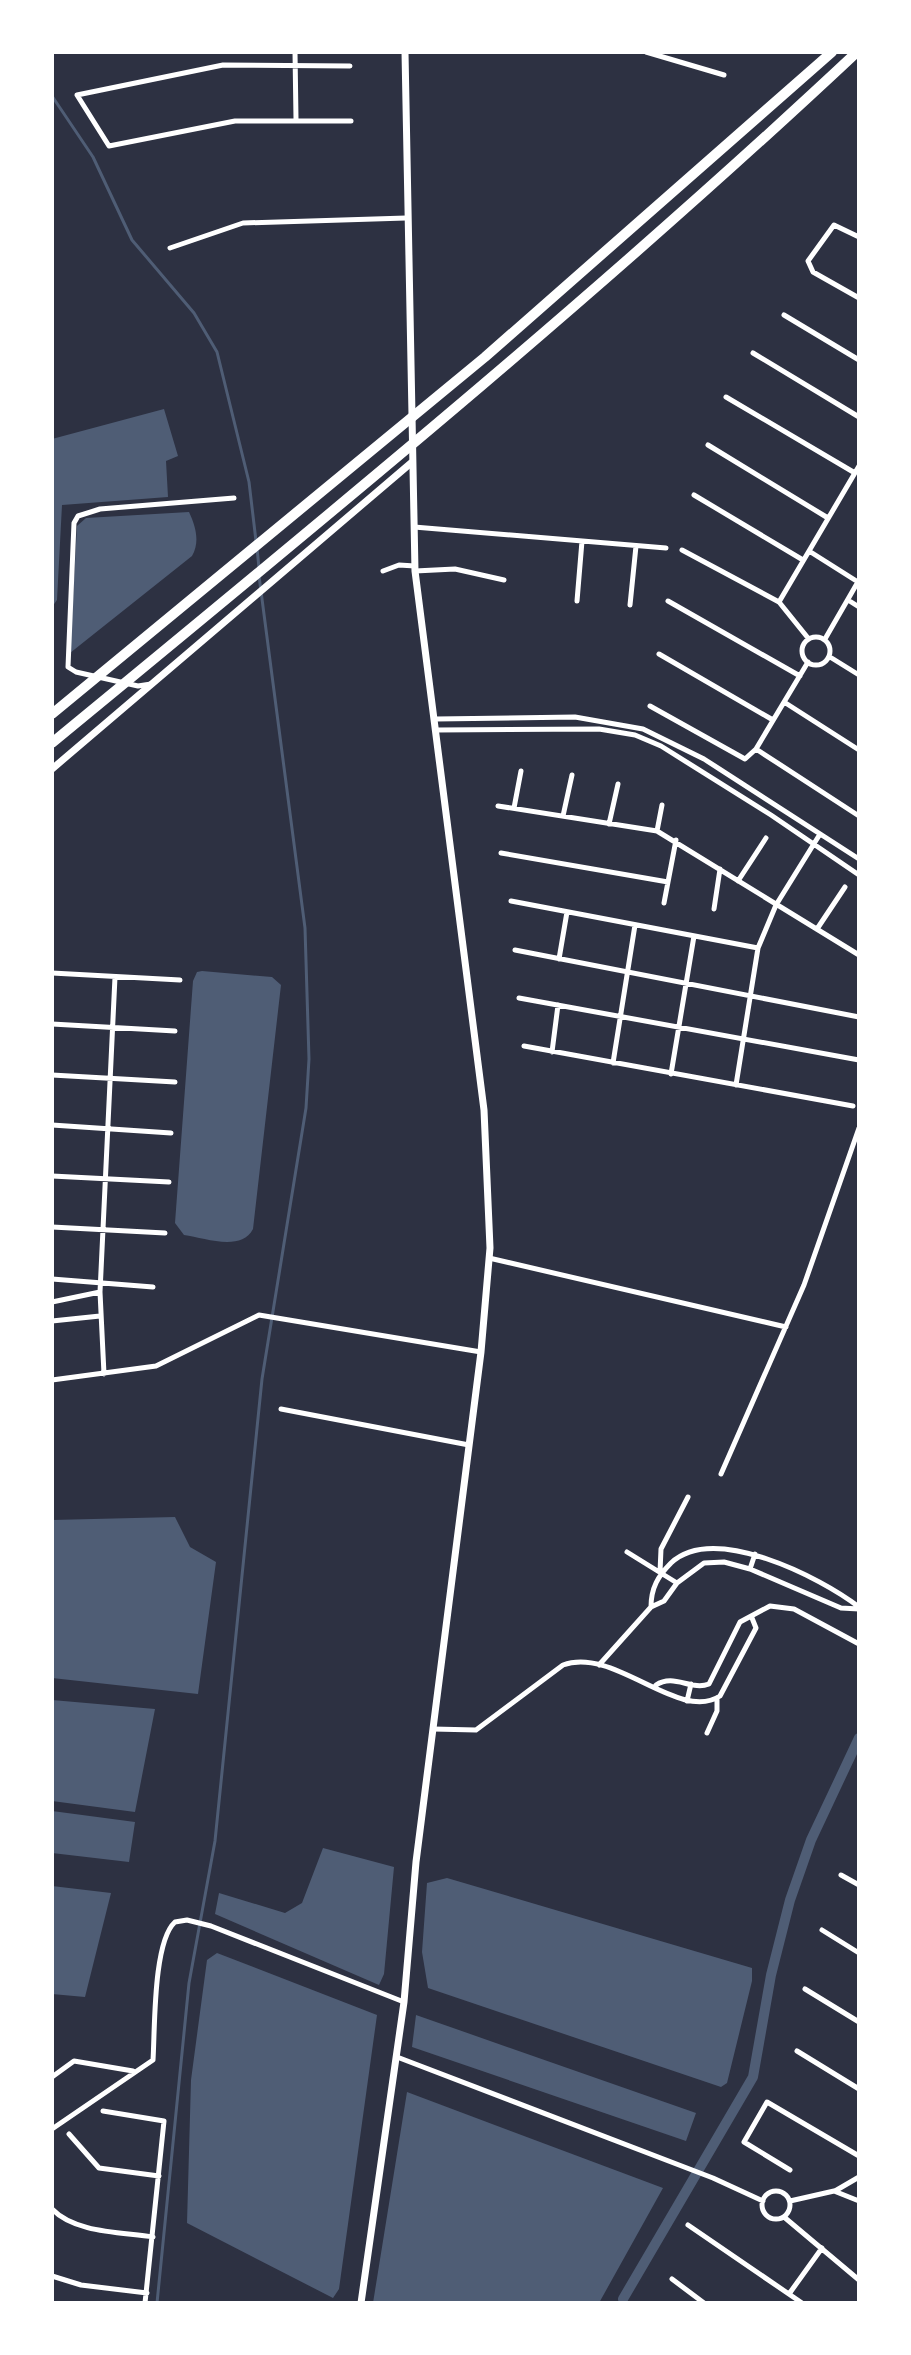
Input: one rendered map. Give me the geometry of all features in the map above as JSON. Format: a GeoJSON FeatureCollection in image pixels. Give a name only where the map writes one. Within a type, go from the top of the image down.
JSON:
{"type":"FeatureCollection","features":[{"type":"Feature","properties":{"kind":"highway"},"geometry":{"type":"LineString","coordinates":[[52,714],[485,357],[832,52]]}},
{"type":"Feature","properties":{"kind":"highway"},"geometry":{"type":"LineString","coordinates":[[52,743],[515,356],[738,163],[857,52]]}},
{"type":"Feature","properties":{"kind":"street"},"geometry":{"type":"LineString","coordinates":[[295,52],[296,119]]}},
{"type":"Feature","properties":{"kind":"street"},"geometry":{"type":"LineString","coordinates":[[361,2303],[404,2002],[432,1729],[481,1352],[489,1258],[489,1172],[484,1110],[415,568],[405,52]]}},
{"type":"Feature","properties":{"kind":"street"},"geometry":{"type":"LineString","coordinates":[[646,52],[724,75]]}},
{"type":"Feature","properties":{"kind":"street"},"geometry":{"type":"LineString","coordinates":[[350,66],[223,65],[77,95],[109,146],[235,121],[351,121]]}},
{"type":"Feature","properties":{"kind":"street"},"geometry":{"type":"LineString","coordinates":[[170,248],[243,223],[406,218]]}},
{"type":"Feature","properties":{"kind":"street"},"geometry":{"type":"LineString","coordinates":[[859,237],[834,225],[808,261],[813,272],[859,298]]}},
{"type":"Feature","properties":{"kind":"street"},"geometry":{"type":"LineString","coordinates":[[784,315],[859,360]]}},
{"type":"Feature","properties":{"kind":"street"},"geometry":{"type":"LineString","coordinates":[[753,353],[859,417]]}},
{"type":"Feature","properties":{"kind":"street"},"geometry":{"type":"LineString","coordinates":[[726,397],[855,473]]}},
{"type":"Feature","properties":{"kind":"street"},"geometry":{"type":"LineString","coordinates":[[708,445],[828,518]]}},
{"type":"Feature","properties":{"kind":"street"},"geometry":{"type":"LineString","coordinates":[[52,769],[159,681],[411,463]]}},
{"type":"Feature","properties":{"kind":"street"},"geometry":{"type":"LineString","coordinates":[[779,602],[859,466]]}},
{"type":"Feature","properties":{"kind":"street"},"geometry":{"type":"LineString","coordinates":[[694,495],[803,560]]}},
{"type":"Feature","properties":{"kind":"street"},"geometry":{"type":"LineString","coordinates":[[159,681],[138,686],[76,672],[68,667],[74,523],[78,516],[100,509],[234,498]]}},
{"type":"Feature","properties":{"kind":"street"},"geometry":{"type":"LineString","coordinates":[[413,527],[666,548]]}},
{"type":"Feature","properties":{"kind":"street"},"geometry":{"type":"LineString","coordinates":[[577,601],[582,541]]}},
{"type":"Feature","properties":{"kind":"street"},"geometry":{"type":"LineString","coordinates":[[630,605],[636,545]]}},
{"type":"Feature","properties":{"kind":"street"},"geometry":{"type":"LineString","coordinates":[[682,550],[779,602],[808,638]]}},
{"type":"Feature","properties":{"kind":"street"},"geometry":{"type":"LineString","coordinates":[[809,551],[858,581],[825,639]]}},
{"type":"Feature","properties":{"kind":"street"},"geometry":{"type":"LineString","coordinates":[[383,571],[455,569],[504,580]]}},
{"type":"Feature","properties":{"kind":"street"},"geometry":{"type":"LineString","coordinates":[[848,600],[859,607]]}},
{"type":"Feature","properties":{"kind":"street"},"geometry":{"type":"LineString","coordinates":[[668,601],[800,676]]}},
{"type":"Feature","properties":{"kind":"street"},"geometry":{"type":"LineString","coordinates":[[808,662],[802,647],[808,638],[817,636],[825,639],[830,646],[830,657]]}},
{"type":"Feature","properties":{"kind":"street"},"geometry":{"type":"LineString","coordinates":[[659,654],[773,720]]}},
{"type":"Feature","properties":{"kind":"street"},"geometry":{"type":"LineString","coordinates":[[808,662],[820,665],[830,657]]}},
{"type":"Feature","properties":{"kind":"street"},"geometry":{"type":"LineString","coordinates":[[830,657],[859,675]]}},
{"type":"Feature","properties":{"kind":"street"},"geometry":{"type":"LineString","coordinates":[[650,706],[738,758],[751,756],[808,662]]}},
{"type":"Feature","properties":{"kind":"street"},"geometry":{"type":"LineString","coordinates":[[784,702],[859,750]]}},
{"type":"Feature","properties":{"kind":"street"},"geometry":{"type":"LineString","coordinates":[[436,719],[575,717],[643,729],[704,759],[859,859]]}},
{"type":"Feature","properties":{"kind":"street"},"geometry":{"type":"LineString","coordinates":[[437,730],[599,729],[635,735],[661,746],[859,875]]}},
{"type":"Feature","properties":{"kind":"street"},"geometry":{"type":"LineString","coordinates":[[756,749],[859,816]]}},
{"type":"Feature","properties":{"kind":"street"},"geometry":{"type":"LineString","coordinates":[[514,808],[521,771]]}},
{"type":"Feature","properties":{"kind":"street"},"geometry":{"type":"LineString","coordinates":[[563,816],[572,775]]}},
{"type":"Feature","properties":{"kind":"street"},"geometry":{"type":"LineString","coordinates":[[609,824],[618,784]]}},
{"type":"Feature","properties":{"kind":"street"},"geometry":{"type":"LineString","coordinates":[[657,831],[662,805]]}},
{"type":"Feature","properties":{"kind":"street"},"geometry":{"type":"LineString","coordinates":[[498,806],[657,831],[858,952]]}},
{"type":"Feature","properties":{"kind":"street"},"geometry":{"type":"LineString","coordinates":[[736,1085],[758,948],[776,905],[820,834]]}},
{"type":"Feature","properties":{"kind":"street"},"geometry":{"type":"LineString","coordinates":[[738,882],[766,838]]}},
{"type":"Feature","properties":{"kind":"street"},"geometry":{"type":"LineString","coordinates":[[664,903],[676,840]]}},
{"type":"Feature","properties":{"kind":"street"},"geometry":{"type":"LineString","coordinates":[[501,853],[668,882]]}},
{"type":"Feature","properties":{"kind":"street"},"geometry":{"type":"LineString","coordinates":[[714,909],[720,869]]}},
{"type":"Feature","properties":{"kind":"street"},"geometry":{"type":"LineString","coordinates":[[817,929],[845,887]]}},
{"type":"Feature","properties":{"kind":"street"},"geometry":{"type":"LineString","coordinates":[[511,901],[758,948]]}},
{"type":"Feature","properties":{"kind":"street"},"geometry":{"type":"LineString","coordinates":[[559,959],[567,912]]}},
{"type":"Feature","properties":{"kind":"street"},"geometry":{"type":"LineString","coordinates":[[613,1063],[635,925]]}},
{"type":"Feature","properties":{"kind":"street"},"geometry":{"type":"LineString","coordinates":[[671,1074],[694,936]]}},
{"type":"Feature","properties":{"kind":"street"},"geometry":{"type":"LineString","coordinates":[[515,950],[859,1017]]}},
{"type":"Feature","properties":{"kind":"street"},"geometry":{"type":"LineString","coordinates":[[52,973],[180,980]]}},
{"type":"Feature","properties":{"kind":"street"},"geometry":{"type":"LineString","coordinates":[[104,1374],[100,1283],[115,977]]}},
{"type":"Feature","properties":{"kind":"street"},"geometry":{"type":"LineString","coordinates":[[519,998],[859,1060]]}},
{"type":"Feature","properties":{"kind":"street"},"geometry":{"type":"LineString","coordinates":[[552,1052],[558,1005]]}},
{"type":"Feature","properties":{"kind":"street"},"geometry":{"type":"LineString","coordinates":[[52,1024],[175,1031]]}},
{"type":"Feature","properties":{"kind":"street"},"geometry":{"type":"LineString","coordinates":[[524,1046],[853,1106]]}},
{"type":"Feature","properties":{"kind":"street"},"geometry":{"type":"LineString","coordinates":[[52,1075],[175,1082]]}},
{"type":"Feature","properties":{"kind":"street"},"geometry":{"type":"LineString","coordinates":[[52,1125],[171,1133]]}},
{"type":"Feature","properties":{"kind":"street"},"geometry":{"type":"LineString","coordinates":[[721,1474],[816,1255],[859,1128]]}},
{"type":"Feature","properties":{"kind":"street"},"geometry":{"type":"LineString","coordinates":[[52,1176],[169,1182]]}},
{"type":"Feature","properties":{"kind":"street"},"geometry":{"type":"LineString","coordinates":[[52,1227],[165,1233]]}},
{"type":"Feature","properties":{"kind":"street"},"geometry":{"type":"LineString","coordinates":[[489,1258],[786,1327]]}},
{"type":"Feature","properties":{"kind":"street"},"geometry":{"type":"LineString","coordinates":[[52,1279],[153,1287]]}},
{"type":"Feature","properties":{"kind":"street"},"geometry":{"type":"LineString","coordinates":[[52,1302],[100,1292]]}},
{"type":"Feature","properties":{"kind":"street"},"geometry":{"type":"LineString","coordinates":[[52,1321],[100,1316]]}},
{"type":"Feature","properties":{"kind":"street"},"geometry":{"type":"LineString","coordinates":[[52,1380],[156,1366],[250,1317],[278,1316],[481,1352]]}},
{"type":"Feature","properties":{"kind":"street"},"geometry":{"type":"LineString","coordinates":[[281,1409],[469,1445]]}},
{"type":"Feature","properties":{"kind":"street"},"geometry":{"type":"LineString","coordinates":[[651,1607],[651,1593],[660,1573],[661,1549],[688,1497]]}},
{"type":"Feature","properties":{"kind":"street"},"geometry":{"type":"LineString","coordinates":[[660,1573],[677,1557],[699,1548],[724,1547],[755,1554],[845,1596],[859,1608]]}},
{"type":"Feature","properties":{"kind":"street"},"geometry":{"type":"LineString","coordinates":[[627,1552],[677,1583]]}},
{"type":"Feature","properties":{"kind":"street"},"geometry":{"type":"LineString","coordinates":[[750,1569],[755,1554]]}},
{"type":"Feature","properties":{"kind":"street"},"geometry":{"type":"LineString","coordinates":[[599,1665],[651,1607],[664,1601],[677,1583],[704,1563],[724,1562],[750,1569],[841,1608],[859,1608]]}},
{"type":"Feature","properties":{"kind":"street"},"geometry":{"type":"LineString","coordinates":[[656,1685],[670,1680],[701,1687],[709,1684],[740,1622],[752,1618],[762,1609],[781,1605],[859,1644]]}},
{"type":"Feature","properties":{"kind":"street"},"geometry":{"type":"LineString","coordinates":[[707,1733],[717,1711],[717,1698],[756,1628],[752,1618]]}},
{"type":"Feature","properties":{"kind":"street"},"geometry":{"type":"LineString","coordinates":[[432,1729],[476,1730],[563,1665],[573,1661],[599,1665],[656,1685],[664,1693],[687,1701],[700,1704],[717,1698]]}},
{"type":"Feature","properties":{"kind":"street"},"geometry":{"type":"LineString","coordinates":[[687,1701],[691,1684]]}},
{"type":"Feature","properties":{"kind":"street"},"geometry":{"type":"LineString","coordinates":[[841,1875],[859,1885]]}},
{"type":"Feature","properties":{"kind":"street"},"geometry":{"type":"LineString","coordinates":[[52,2129],[153,2060],[167,1933],[175,1922],[197,1922],[211,1926],[404,2002]]}},
{"type":"Feature","properties":{"kind":"street"},"geometry":{"type":"LineString","coordinates":[[822,1930],[859,1953]]}},
{"type":"Feature","properties":{"kind":"street"},"geometry":{"type":"LineString","coordinates":[[805,1989],[859,2022]]}},
{"type":"Feature","properties":{"kind":"street"},"geometry":{"type":"LineString","coordinates":[[797,2051],[859,2089]]}},
{"type":"Feature","properties":{"kind":"street"},"geometry":{"type":"LineString","coordinates":[[397,2057],[713,2178],[763,2201]]}},
{"type":"Feature","properties":{"kind":"street"},"geometry":{"type":"LineString","coordinates":[[52,2077],[74,2061],[134,2071]]}},
{"type":"Feature","properties":{"kind":"street"},"geometry":{"type":"LineString","coordinates":[[790,2170],[744,2142],[767,2102],[859,2156]]}},
{"type":"Feature","properties":{"kind":"street"},"geometry":{"type":"LineString","coordinates":[[103,2111],[164,2121],[145,2303]]}},
{"type":"Feature","properties":{"kind":"street"},"geometry":{"type":"LineString","coordinates":[[69,2134],[99,2168],[159,2176]]}},
{"type":"Feature","properties":{"kind":"street"},"geometry":{"type":"LineString","coordinates":[[790,2201],[834,2191],[859,2177]]}},
{"type":"Feature","properties":{"kind":"street"},"geometry":{"type":"LineString","coordinates":[[775,2191],[784,2193],[790,2201],[790,2210],[784,2217],[775,2219],[767,2216],[763,2201],[775,2191]]}},
{"type":"Feature","properties":{"kind":"street"},"geometry":{"type":"LineString","coordinates":[[834,2191],[859,2201]]}},
{"type":"Feature","properties":{"kind":"street"},"geometry":{"type":"LineString","coordinates":[[52,2209],[60,2217],[79,2225],[153,2237]]}},
{"type":"Feature","properties":{"kind":"street"},"geometry":{"type":"LineString","coordinates":[[784,2217],[859,2280]]}},
{"type":"Feature","properties":{"kind":"street"},"geometry":{"type":"LineString","coordinates":[[688,2225],[802,2303]]}},
{"type":"Feature","properties":{"kind":"street"},"geometry":{"type":"LineString","coordinates":[[789,2294],[822,2248]]}},
{"type":"Feature","properties":{"kind":"street"},"geometry":{"type":"LineString","coordinates":[[52,2276],[81,2285],[147,2293]]}},
{"type":"Feature","properties":{"kind":"street"},"geometry":{"type":"LineString","coordinates":[[672,2279],[704,2303]]}},
{"type":"Feature","properties":{"kind":"water"},"geometry":{"type":"Polygon","coordinates":[[[164,409],[178,456],[166,461],[168,497],[62,505],[57,600],[52,607],[52,439],[164,409]]]}},
{"type":"Feature","properties":{"kind":"water"},"geometry":{"type":"Polygon","coordinates":[[[189,512],[196,534],[192,556],[70,653],[77,526],[86,518],[189,512]]]}},
{"type":"Feature","properties":{"kind":"water"},"geometry":{"type":"Polygon","coordinates":[[[197,972],[272,977],[281,985],[253,1229],[247,1236],[231,1242],[184,1235],[175,1223],[193,981],[197,972]]]}},
{"type":"Feature","properties":{"kind":"water"},"geometry":{"type":"Polygon","coordinates":[[[175,1517],[190,1547],[216,1562],[198,1694],[52,1678],[52,1520],[175,1517]]]}},
{"type":"Feature","properties":{"kind":"water"},"geometry":{"type":"Polygon","coordinates":[[[52,1700],[155,1709],[135,1812],[52,1801],[52,1700]]]}},
{"type":"Feature","properties":{"kind":"water"},"geometry":{"type":"Polygon","coordinates":[[[52,1811],[135,1822],[129,1862],[52,1853],[52,1811]]]}},
{"type":"Feature","properties":{"kind":"water"},"geometry":{"type":"Polygon","coordinates":[[[323,1848],[394,1867],[384,1974],[379,1985],[215,1914],[219,1893],[285,1913],[302,1903],[323,1848]]]}},
{"type":"Feature","properties":{"kind":"water"},"geometry":{"type":"Polygon","coordinates":[[[447,1878],[752,1968],[752,1981],[727,2083],[721,2087],[428,1988],[422,1952],[427,1883],[447,1878]]]}},
{"type":"Feature","properties":{"kind":"water"},"geometry":{"type":"Polygon","coordinates":[[[52,1886],[111,1893],[85,1997],[52,1994],[52,1886]]]}},
{"type":"Feature","properties":{"kind":"water"},"geometry":{"type":"Polygon","coordinates":[[[217,1953],[377,2015],[339,2289],[333,2298],[187,2223],[191,2080],[207,1960],[217,1953]]]}},
{"type":"Feature","properties":{"kind":"water"},"geometry":{"type":"Polygon","coordinates":[[[416,2015],[696,2113],[686,2141],[412,2047],[416,2015]]]}},
{"type":"Feature","properties":{"kind":"water"},"geometry":{"type":"Polygon","coordinates":[[[407,2092],[663,2188],[599,2303],[373,2303],[407,2092]]]}},
{"type":"Feature","properties":{"kind":"waterway"},"geometry":{"type":"LineString","coordinates":[[52,96],[93,157],[132,240],[194,313],[217,352],[249,482],[256,541]]}},
{"type":"Feature","properties":{"kind":"waterway"},"geometry":{"type":"LineString","coordinates":[[257,548],[259,568]]}},
{"type":"Feature","properties":{"kind":"waterway"},"geometry":{"type":"LineString","coordinates":[[157,2303],[189,1983],[215,1841],[262,1379],[306,1108],[309,1059],[305,928],[259,576]]}},
{"type":"Feature","properties":{"kind":"waterway"},"geometry":{"type":"LineString","coordinates":[[623,2299],[753,2077],[771,1975],[790,1900],[811,1840],[859,1738]]}}]}
